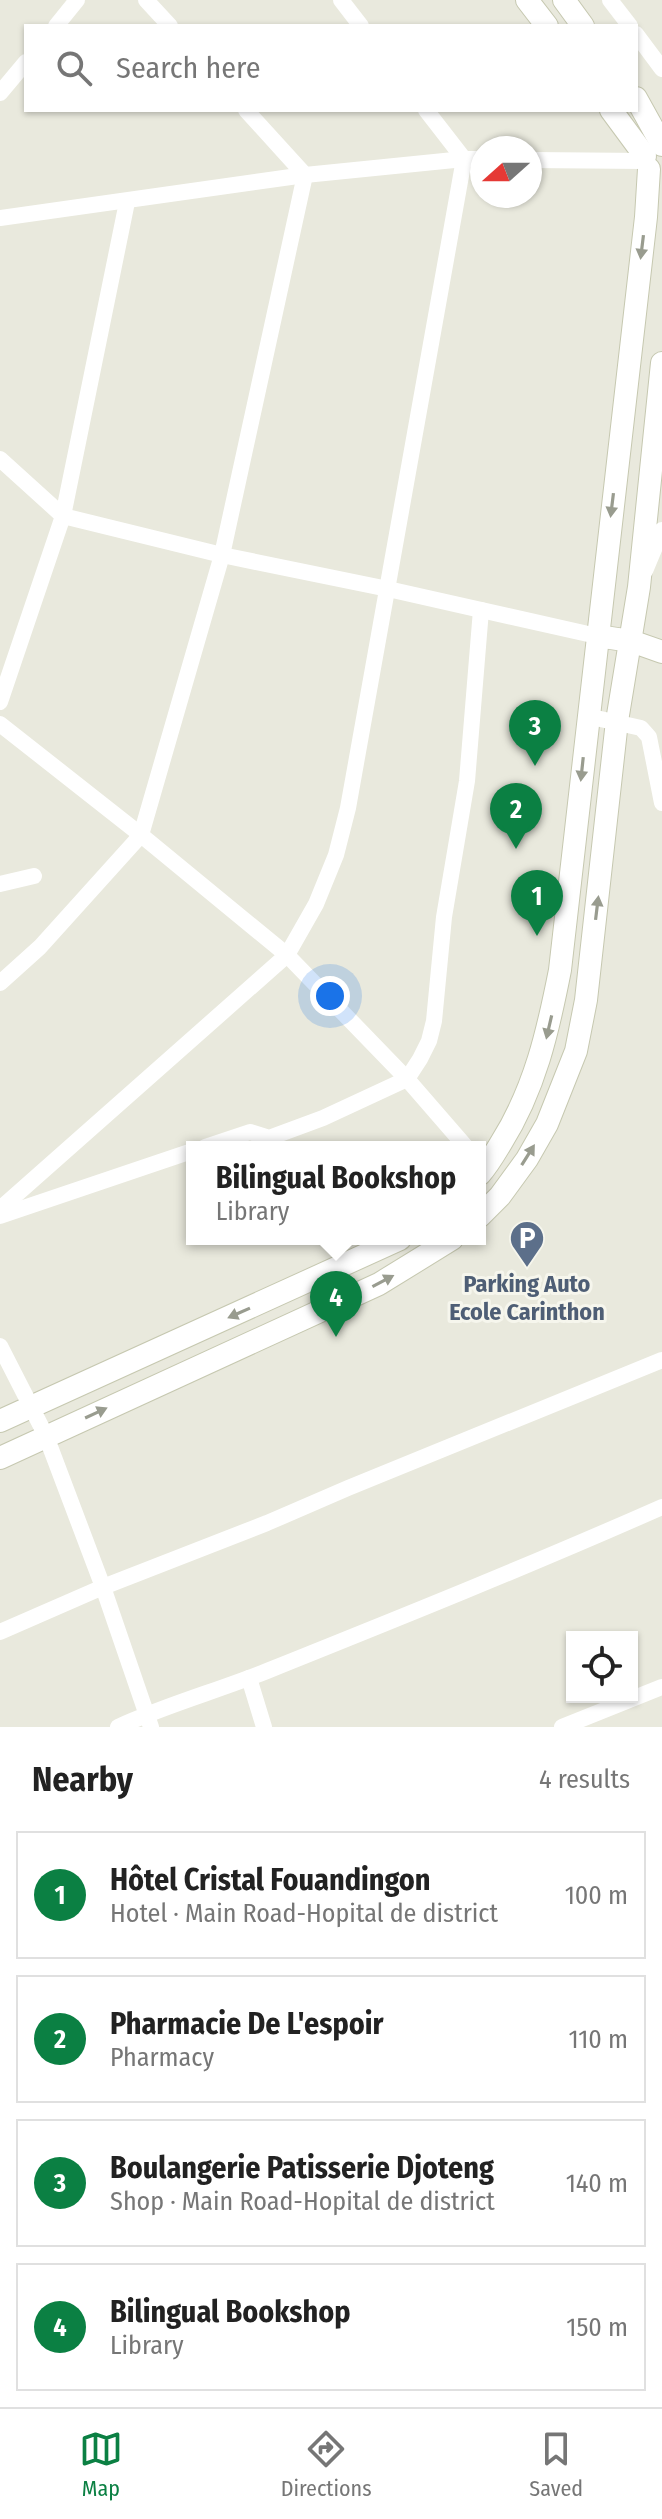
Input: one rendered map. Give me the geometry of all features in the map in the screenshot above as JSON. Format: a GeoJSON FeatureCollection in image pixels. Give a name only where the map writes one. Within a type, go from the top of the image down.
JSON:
{"type":"FeatureCollection","features":[{"type":"Feature","properties":{"kind":"main road"},"geometry":{"type":"LineString","coordinates":[[527,0],[545,24]]}},
{"type":"Feature","properties":{"kind":"main road"},"geometry":{"type":"LineString","coordinates":[[564,0],[582,24]]}},
{"type":"Feature","properties":{"kind":"main road"},"geometry":{"type":"LineString","coordinates":[[486,1163],[512,1126],[533,1081],[548,1032],[560,970],[654,158],[638,105]]}},
{"type":"Feature","properties":{"kind":"main road"},"geometry":{"type":"LineString","coordinates":[[613,112],[654,158]]}},
{"type":"Feature","properties":{"kind":"main road"},"geometry":{"type":"LineString","coordinates":[[486,1210],[500,1196],[533,1148],[563,1088],[576,1051],[586,1000],[617,721],[639,587],[662,363]]}},
{"type":"Feature","properties":{"kind":"main road"},"geometry":{"type":"LineString","coordinates":[[597,636],[631,641],[662,652]]}},
{"type":"Feature","properties":{"kind":"main road"},"geometry":{"type":"LineString","coordinates":[[0,1421],[387,1245]]}},
{"type":"Feature","properties":{"kind":"main road"},"geometry":{"type":"LineString","coordinates":[[0,1458],[365,1291],[443,1245]]}},
{"type":"Feature","properties":{"kind":"street"},"geometry":{"type":"LineString","coordinates":[[58,24],[77,0]]}},
{"type":"Feature","properties":{"kind":"street"},"geometry":{"type":"LineString","coordinates":[[146,0],[168,24]]}},
{"type":"Feature","properties":{"kind":"street"},"geometry":{"type":"LineString","coordinates":[[341,0],[359,24]]}},
{"type":"Feature","properties":{"kind":"street"},"geometry":{"type":"LineString","coordinates":[[610,0],[628,24]]}},
{"type":"Feature","properties":{"kind":"street"},"geometry":{"type":"LineString","coordinates":[[638,37],[662,69]]}},
{"type":"Feature","properties":{"kind":"street"},"geometry":{"type":"LineString","coordinates":[[0,93],[24,64]]}},
{"type":"Feature","properties":{"kind":"street"},"geometry":{"type":"LineString","coordinates":[[248,112],[305,175]]}},
{"type":"Feature","properties":{"kind":"street"},"geometry":{"type":"LineString","coordinates":[[0,1209],[287,955],[316,904],[336,855],[348,808],[464,159],[428,112]]}},
{"type":"Feature","properties":{"kind":"street"},"geometry":{"type":"LineString","coordinates":[[542,160],[654,158]]}},
{"type":"Feature","properties":{"kind":"street"},"geometry":{"type":"LineString","coordinates":[[0,218],[305,175],[470,159]]}},
{"type":"Feature","properties":{"kind":"street"},"geometry":{"type":"LineString","coordinates":[[0,983],[40,947],[141,835],[222,555],[305,175]]}},
{"type":"Feature","properties":{"kind":"street"},"geometry":{"type":"LineString","coordinates":[[0,702],[63,516],[127,202]]}},
{"type":"Feature","properties":{"kind":"street"},"geometry":{"type":"LineString","coordinates":[[0,459],[63,516],[222,555],[597,636]]}},
{"type":"Feature","properties":{"kind":"street"},"geometry":{"type":"LineString","coordinates":[[639,587],[662,530]]}},
{"type":"Feature","properties":{"kind":"street"},"geometry":{"type":"LineString","coordinates":[[223,1141],[250,1132],[269,1138],[323,1118],[407,1079],[429,1041],[434,1021],[444,917],[467,781],[481,610]]}},
{"type":"Feature","properties":{"kind":"street"},"geometry":{"type":"LineString","coordinates":[[587,716],[641,728],[649,737],[662,803]]}},
{"type":"Feature","properties":{"kind":"street"},"geometry":{"type":"LineString","coordinates":[[0,724],[287,955],[407,1079],[461,1141]]}},
{"type":"Feature","properties":{"kind":"street"},"geometry":{"type":"LineString","coordinates":[[0,884],[34,876]]}},
{"type":"Feature","properties":{"kind":"street"},"geometry":{"type":"LineString","coordinates":[[0,1216],[186,1153]]}},
{"type":"Feature","properties":{"kind":"street"},"geometry":{"type":"LineString","coordinates":[[0,1346],[46,1436],[103,1587],[148,1720]]}},
{"type":"Feature","properties":{"kind":"street"},"geometry":{"type":"LineString","coordinates":[[0,1632],[103,1587],[267,1523],[662,1360]]}},
{"type":"Feature","properties":{"kind":"street"},"geometry":{"type":"LineString","coordinates":[[118,1727],[148,1720],[662,1507]]}},
{"type":"Feature","properties":{"kind":"street"},"geometry":{"type":"LineString","coordinates":[[249,1678],[264,1727]]}},
{"type":"Feature","properties":{"kind":"street"},"geometry":{"type":"LineString","coordinates":[[562,1727],[662,1687]]}},
{"type":"Feature","properties":{"kind":"place","name":"Boulangerie Patisserie Djoteng"},"geometry":{"type":"Point","coordinates":[535,766]}},
{"type":"Feature","properties":{"kind":"place","name":"Pharmacie De L'espoir"},"geometry":{"type":"Point","coordinates":[516,849]}},
{"type":"Feature","properties":{"kind":"place","name":"Hôtel Cristal Fouandingon"},"geometry":{"type":"Point","coordinates":[537,936]}},
{"type":"Feature","properties":{"kind":"place","name":"Parking Auto Ecole Carinthon"},"geometry":{"type":"Point","coordinates":[527,1269]}},
{"type":"Feature","properties":{"kind":"place","name":"Bilingual Bookshop"},"geometry":{"type":"Point","coordinates":[336,1337]}}]}
